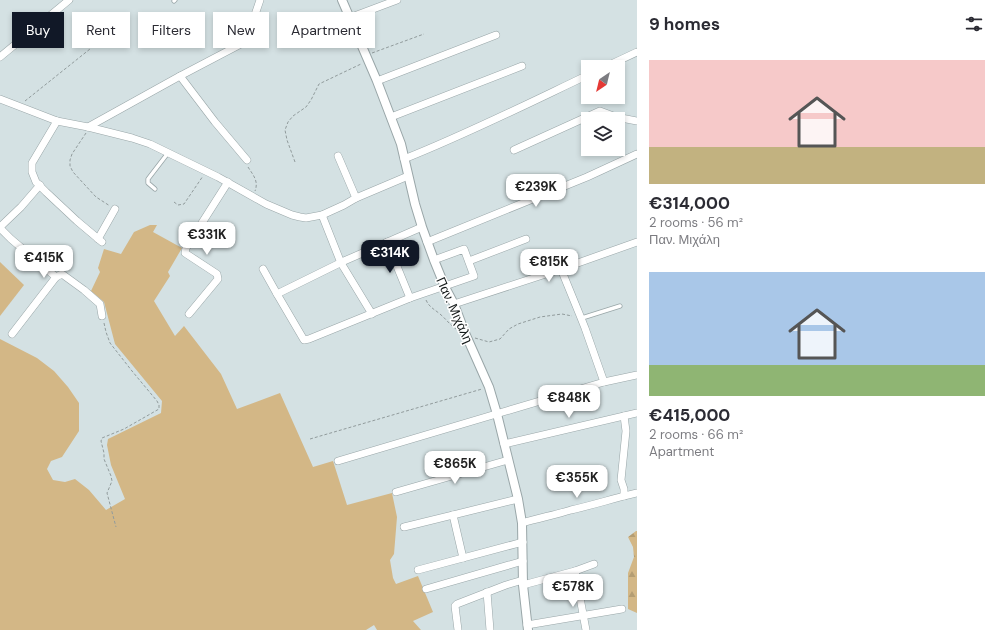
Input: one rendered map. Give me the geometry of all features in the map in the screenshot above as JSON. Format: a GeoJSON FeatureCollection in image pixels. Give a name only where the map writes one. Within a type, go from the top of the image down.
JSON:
{"type":"FeatureCollection","features":[{"type":"Feature","properties":{"kind":"street"},"geometry":{"type":"LineString","coordinates":[[0,57],[69,0]]}},
{"type":"Feature","properties":{"kind":"street"},"geometry":{"type":"LineString","coordinates":[[89,127],[241,44],[247,38],[260,0]]}},
{"type":"Feature","properties":{"kind":"street","name":"Παν. Μιχάλη"},"geometry":{"type":"LineString","coordinates":[[342,0],[347,12]]}},
{"type":"Feature","properties":{"kind":"street"},"geometry":{"type":"LineString","coordinates":[[365,12],[397,0]]}},
{"type":"Feature","properties":{"kind":"street"},"geometry":{"type":"LineString","coordinates":[[377,81],[496,35]]}},
{"type":"Feature","properties":{"kind":"street","name":"Παν. Μιχάλη"},"geometry":{"type":"LineString","coordinates":[[362,48],[401,144],[408,176],[427,242],[489,387],[497,414],[518,499],[522,523],[523,582],[527,627]]}},
{"type":"Feature","properties":{"kind":"street"},"geometry":{"type":"LineString","coordinates":[[620,60],[637,52]]}},
{"type":"Feature","properties":{"kind":"street"},"geometry":{"type":"LineString","coordinates":[[391,117],[522,66]]}},
{"type":"Feature","properties":{"kind":"street"},"geometry":{"type":"LineString","coordinates":[[180,76],[210,116],[247,160]]}},
{"type":"Feature","properties":{"kind":"street"},"geometry":{"type":"LineString","coordinates":[[404,159],[478,128],[581,78]]}},
{"type":"Feature","properties":{"kind":"street"},"geometry":{"type":"LineString","coordinates":[[0,100],[57,121],[89,127],[150,144],[207,171],[273,207],[292,215],[306,218],[322,215],[356,198],[408,176]]}},
{"type":"Feature","properties":{"kind":"street"},"geometry":{"type":"LineString","coordinates":[[514,150],[600,111],[616,117],[637,121]]}},
{"type":"Feature","properties":{"kind":"street"},"geometry":{"type":"LineString","coordinates":[[57,121],[32,163],[32,172],[36,182],[100,241],[115,209]]}},
{"type":"Feature","properties":{"kind":"street"},"geometry":{"type":"LineString","coordinates":[[427,242],[587,177],[637,154]]}},
{"type":"Feature","properties":{"kind":"street"},"geometry":{"type":"LineString","coordinates":[[338,156],[356,198]]}},
{"type":"Feature","properties":{"kind":"street"},"geometry":{"type":"LineString","coordinates":[[189,314],[218,279],[217,274],[185,253],[186,248],[228,182]]}},
{"type":"Feature","properties":{"kind":"street"},"geometry":{"type":"LineString","coordinates":[[40,185],[21,208],[0,228],[56,277]]}},
{"type":"Feature","properties":{"kind":"street"},"geometry":{"type":"LineString","coordinates":[[322,215],[341,263],[372,314]]}},
{"type":"Feature","properties":{"kind":"street"},"geometry":{"type":"LineString","coordinates":[[277,294],[341,263],[422,227]]}},
{"type":"Feature","properties":{"kind":"street"},"geometry":{"type":"LineString","coordinates":[[469,261],[526,239]]}},
{"type":"Feature","properties":{"kind":"street"},"geometry":{"type":"LineString","coordinates":[[387,242],[410,298]]}},
{"type":"Feature","properties":{"kind":"street"},"geometry":{"type":"LineString","coordinates":[[454,304],[637,242]]}},
{"type":"Feature","properties":{"kind":"street"},"geometry":{"type":"LineString","coordinates":[[263,269],[304,340],[410,298],[474,276],[464,249],[434,260]]}},
{"type":"Feature","properties":{"kind":"street"},"geometry":{"type":"LineString","coordinates":[[561,269],[585,328],[604,382]]}},
{"type":"Feature","properties":{"kind":"street"},"geometry":{"type":"LineString","coordinates":[[12,334],[56,277],[62,274],[100,304],[102,316]]}},
{"type":"Feature","properties":{"kind":"street"},"geometry":{"type":"LineString","coordinates":[[338,461],[604,382],[637,375]]}},
{"type":"Feature","properties":{"kind":"street"},"geometry":{"type":"LineString","coordinates":[[504,444],[637,413]]}},
{"type":"Feature","properties":{"kind":"street"},"geometry":{"type":"LineString","coordinates":[[624,416],[626,431],[622,480],[624,496]]}},
{"type":"Feature","properties":{"kind":"street"},"geometry":{"type":"LineString","coordinates":[[396,492],[508,460]]}},
{"type":"Feature","properties":{"kind":"street"},"geometry":{"type":"LineString","coordinates":[[522,523],[637,493]]}},
{"type":"Feature","properties":{"kind":"street"},"geometry":{"type":"LineString","coordinates":[[404,527],[518,499]]}},
{"type":"Feature","properties":{"kind":"street"},"geometry":{"type":"LineString","coordinates":[[453,515],[463,558]]}},
{"type":"Feature","properties":{"kind":"street"},"geometry":{"type":"LineString","coordinates":[[418,570],[523,542]]}},
{"type":"Feature","properties":{"kind":"street"},"geometry":{"type":"LineString","coordinates":[[426,589],[523,561]]}},
{"type":"Feature","properties":{"kind":"street"},"geometry":{"type":"LineString","coordinates":[[458,630],[455,606],[457,604],[506,585],[575,571],[594,564]]}},
{"type":"Feature","properties":{"kind":"street"},"geometry":{"type":"LineString","coordinates":[[575,571],[586,630]]}},
{"type":"Feature","properties":{"kind":"street"},"geometry":{"type":"LineString","coordinates":[[487,592],[490,630]]}},
{"type":"Feature","properties":{"kind":"street"},"geometry":{"type":"LineString","coordinates":[[527,627],[583,615],[622,609]]}},
{"type":"Feature","properties":{"kind":"lane"},"geometry":{"type":"LineString","coordinates":[[155,189],[148,183],[148,179],[168,153]]}},
{"type":"Feature","properties":{"kind":"lane"},"geometry":{"type":"LineString","coordinates":[[580,318],[620,306]]}},
{"type":"Feature","properties":{"kind":"path"},"geometry":{"type":"LineString","coordinates":[[295,162],[287,140],[286,130],[288,122],[293,116],[306,107],[319,84],[367,58],[424,34]]}},
{"type":"Feature","properties":{"kind":"path"},"geometry":{"type":"LineString","coordinates":[[18,106],[90,49]]}},
{"type":"Feature","properties":{"kind":"path"},"geometry":{"type":"LineString","coordinates":[[89,127],[72,154],[70,166],[73,172],[96,197],[115,209]]}},
{"type":"Feature","properties":{"kind":"path"},"geometry":{"type":"LineString","coordinates":[[247,160],[247,165],[257,183],[257,188],[251,196]]}},
{"type":"Feature","properties":{"kind":"path"},"geometry":{"type":"LineString","coordinates":[[174,202],[178,205],[184,204],[207,171]]}},
{"type":"Feature","properties":{"kind":"path"},"geometry":{"type":"LineString","coordinates":[[423,294],[427,304],[440,314],[454,329],[474,338],[489,342],[500,339],[508,329],[518,324],[540,317],[562,314],[580,318]]}},
{"type":"Feature","properties":{"kind":"path"},"geometry":{"type":"LineString","coordinates":[[102,316],[110,343],[159,405],[159,409],[154,412],[124,429],[102,438],[101,441],[104,459],[112,476],[112,481],[107,493],[116,527]]}},
{"type":"Feature","properties":{"kind":"path"},"geometry":{"type":"LineString","coordinates":[[310,439],[489,387]]}},
{"type":"Feature","properties":{"kind":"green space"},"geometry":{"type":"Polygon","coordinates":[[[150,225],[157,225],[153,232],[182,248],[168,272],[170,276],[154,301],[175,336],[184,326],[221,374],[237,409],[280,393],[313,467],[333,461],[347,505],[392,493],[397,517],[394,554],[390,560],[393,578],[396,584],[418,576],[433,612],[413,621],[421,630],[377,630],[374,625],[366,630],[0,630],[0,339],[37,358],[54,371],[79,403],[79,431],[62,457],[51,461],[47,469],[53,480],[65,482],[75,479],[89,490],[106,510],[125,499],[111,465],[107,445],[108,439],[161,413],[162,401],[115,344],[104,302],[91,291],[100,272],[98,268],[104,249],[121,254],[134,232],[150,225]]]}},
{"type":"Feature","properties":{"kind":"green space"},"geometry":{"type":"Polygon","coordinates":[[[0,262],[24,285],[0,316],[0,262]]]}},
{"type":"Feature","properties":{"kind":"green space"},"geometry":{"type":"Polygon","coordinates":[[[636,531],[637,613],[628,609],[628,573],[634,557],[633,547],[628,537],[636,531]]]}}]}
